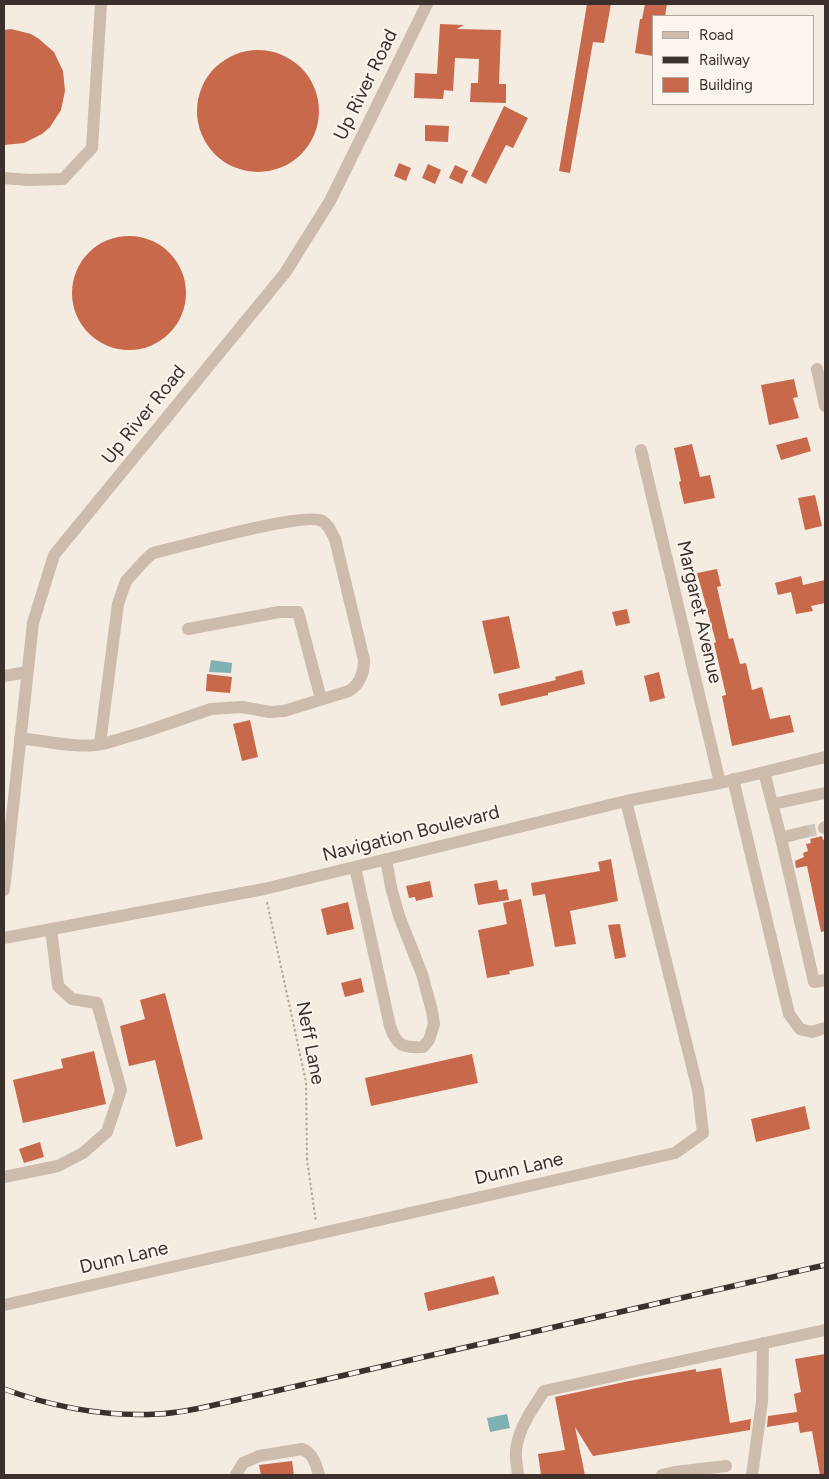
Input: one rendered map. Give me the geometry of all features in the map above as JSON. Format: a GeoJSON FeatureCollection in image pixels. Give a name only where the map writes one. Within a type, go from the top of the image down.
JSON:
{"type":"FeatureCollection","features":[{"type":"Feature","properties":{"kind":"street"},"geometry":{"type":"LineString","coordinates":[[4,178],[63,180],[92,148],[101,4]]}},
{"type":"Feature","properties":{"kind":"street","name":"Up River Road"},"geometry":{"type":"LineString","coordinates":[[4,890],[33,623],[54,555],[284,273],[330,201],[427,4]]}},
{"type":"Feature","properties":{"kind":"street"},"geometry":{"type":"LineString","coordinates":[[817,369],[825,406]]}},
{"type":"Feature","properties":{"kind":"street","name":"Margaret Avenue"},"geometry":{"type":"LineString","coordinates":[[642,450],[720,783]]}},
{"type":"Feature","properties":{"kind":"street"},"geometry":{"type":"LineString","coordinates":[[20,738],[80,745],[100,744],[147,731],[211,709],[242,706],[270,712],[284,711],[349,691],[356,686],[360,679],[364,669],[364,660],[335,539],[329,526],[321,520],[308,518],[280,522],[153,554],[145,560],[126,581],[118,604],[100,744]]}},
{"type":"Feature","properties":{"kind":"street"},"geometry":{"type":"LineString","coordinates":[[188,629],[279,612],[298,612],[321,699]]}},
{"type":"Feature","properties":{"kind":"street"},"geometry":{"type":"LineString","coordinates":[[4,676],[28,672]]}},
{"type":"Feature","properties":{"kind":"street","name":"Navigation Boulevard"},"geometry":{"type":"LineString","coordinates":[[4,938],[264,889],[626,801],[720,783],[825,757]]}},
{"type":"Feature","properties":{"kind":"street"},"geometry":{"type":"LineString","coordinates":[[764,772],[782,838],[814,982],[825,980]]}},
{"type":"Feature","properties":{"kind":"street"},"geometry":{"type":"LineString","coordinates":[[733,779],[789,1014],[800,1029],[812,1032],[825,1028]]}},
{"type":"Feature","properties":{"kind":"street"},"geometry":{"type":"LineString","coordinates":[[773,804],[825,793]]}},
{"type":"Feature","properties":{"kind":"street","name":"Dunn Lane"},"geometry":{"type":"LineString","coordinates":[[4,1304],[675,1153],[703,1133],[698,1090],[626,801]]}},
{"type":"Feature","properties":{"kind":"street"},"geometry":{"type":"LineString","coordinates":[[782,838],[804,832]]}},
{"type":"Feature","properties":{"kind":"street"},"geometry":{"type":"LineString","coordinates":[[355,867],[394,1038],[400,1045],[408,1048],[423,1047],[429,1040],[434,1024],[432,1011],[422,974],[399,916],[386,859]]}},
{"type":"Feature","properties":{"kind":"street"},"geometry":{"type":"LineString","coordinates":[[4,1177],[58,1166],[83,1153],[107,1132],[121,1090],[97,1003],[72,999],[58,986],[51,929]]}},
{"type":"Feature","properties":{"kind":"street"},"geometry":{"type":"LineString","coordinates":[[518,1475],[517,1444],[524,1424],[544,1391],[825,1330]]}},
{"type":"Feature","properties":{"kind":"street"},"geometry":{"type":"LineString","coordinates":[[752,1475],[762,1402],[762,1343]]}},
{"type":"Feature","properties":{"kind":"street"},"geometry":{"type":"LineString","coordinates":[[236,1475],[244,1463],[259,1456],[302,1449],[308,1451],[315,1461],[319,1475]]}},
{"type":"Feature","properties":{"kind":"street"},"geometry":{"type":"LineString","coordinates":[[662,1475],[726,1466]]}},
{"type":"Feature","properties":{"kind":"path","name":"Neff Lane"},"geometry":{"type":"LineString","coordinates":[[264,889],[306,1082],[307,1160],[318,1234]]}},
{"type":"Feature","properties":{"kind":"water"},"geometry":{"type":"Polygon","coordinates":[[[211,660],[232,663],[231,673],[209,672],[211,660]]]}},
{"type":"Feature","properties":{"kind":"water"},"geometry":{"type":"Polygon","coordinates":[[[507,1414],[510,1428],[490,1432],[487,1418],[507,1414]]]}},
{"type":"Feature","properties":{"kind":"building"},"geometry":{"type":"Polygon","coordinates":[[[587,4],[611,4],[604,43],[593,42],[570,173],[559,171],[587,4]]]}},
{"type":"Feature","properties":{"kind":"building"},"geometry":{"type":"Polygon","coordinates":[[[645,4],[667,4],[665,15],[652,15],[652,56],[635,53],[640,19],[642,19],[645,4]]]}},
{"type":"Feature","properties":{"kind":"building"},"geometry":{"type":"Polygon","coordinates":[[[440,24],[464,25],[457,29],[501,30],[499,84],[506,84],[506,103],[470,102],[471,83],[478,83],[479,59],[455,58],[453,91],[444,90],[443,99],[414,98],[415,73],[437,74],[440,24]]]}},
{"type":"Feature","properties":{"kind":"building"},"geometry":{"type":"Polygon","coordinates":[[[11,29],[31,34],[54,52],[63,71],[65,91],[61,110],[50,127],[42,134],[24,143],[4,145],[4,30],[11,29]]]}},
{"type":"Feature","properties":{"kind":"building"},"geometry":{"type":"Polygon","coordinates":[[[258,50],[281,55],[301,68],[314,88],[319,111],[314,134],[301,154],[281,167],[258,172],[235,167],[215,154],[202,134],[197,111],[202,88],[215,68],[235,55],[258,50]]]}},
{"type":"Feature","properties":{"kind":"building"},"geometry":{"type":"Polygon","coordinates":[[[504,106],[528,118],[513,148],[506,145],[486,184],[471,176],[504,106]]]}},
{"type":"Feature","properties":{"kind":"building"},"geometry":{"type":"Polygon","coordinates":[[[425,125],[449,126],[448,142],[425,141],[425,125]]]}},
{"type":"Feature","properties":{"kind":"building"},"geometry":{"type":"Polygon","coordinates":[[[399,163],[411,168],[406,181],[394,176],[399,163]]]}},
{"type":"Feature","properties":{"kind":"building"},"geometry":{"type":"Polygon","coordinates":[[[428,164],[441,170],[435,184],[422,178],[428,164]]]}},
{"type":"Feature","properties":{"kind":"building"},"geometry":{"type":"Polygon","coordinates":[[[455,165],[468,171],[462,184],[449,178],[455,165]]]}},
{"type":"Feature","properties":{"kind":"building"},"geometry":{"type":"Polygon","coordinates":[[[129,236],[151,241],[169,253],[181,271],[186,293],[181,315],[169,333],[151,345],[129,350],[107,345],[89,333],[77,315],[72,293],[77,271],[89,253],[107,241],[129,236]]]}},
{"type":"Feature","properties":{"kind":"building"},"geometry":{"type":"Polygon","coordinates":[[[794,379],[798,397],[793,398],[799,418],[769,425],[761,385],[794,379]]]}},
{"type":"Feature","properties":{"kind":"building"},"geometry":{"type":"Polygon","coordinates":[[[807,437],[811,451],[781,460],[776,445],[807,437]]]}},
{"type":"Feature","properties":{"kind":"building"},"geometry":{"type":"Polygon","coordinates":[[[692,444],[700,477],[710,475],[715,498],[684,504],[674,448],[692,444]]]}},
{"type":"Feature","properties":{"kind":"building"},"geometry":{"type":"Polygon","coordinates":[[[815,495],[822,526],[805,530],[798,498],[815,495]]]}},
{"type":"Feature","properties":{"kind":"building"},"geometry":{"type":"Polygon","coordinates":[[[717,569],[721,586],[717,587],[729,639],[733,638],[740,664],[746,663],[752,690],[762,687],[770,719],[790,715],[794,732],[732,746],[722,696],[726,695],[714,643],[716,642],[697,573],[717,569]]]}},
{"type":"Feature","properties":{"kind":"building"},"geometry":{"type":"Polygon","coordinates":[[[801,576],[803,585],[825,580],[825,603],[811,606],[813,611],[796,614],[791,592],[778,595],[775,583],[801,576]]]}},
{"type":"Feature","properties":{"kind":"building"},"geometry":{"type":"Polygon","coordinates":[[[627,609],[630,623],[616,626],[612,612],[627,609]]]}},
{"type":"Feature","properties":{"kind":"building"},"geometry":{"type":"Polygon","coordinates":[[[509,616],[520,668],[494,674],[482,621],[509,616]]]}},
{"type":"Feature","properties":{"kind":"building"},"geometry":{"type":"Polygon","coordinates":[[[582,670],[585,684],[501,706],[498,694],[556,680],[555,677],[582,670]]]}},
{"type":"Feature","properties":{"kind":"building"},"geometry":{"type":"Polygon","coordinates":[[[659,672],[665,698],[650,702],[644,676],[659,672]]]}},
{"type":"Feature","properties":{"kind":"building"},"geometry":{"type":"Polygon","coordinates":[[[207,674],[232,677],[230,693],[206,691],[207,674]]]}},
{"type":"Feature","properties":{"kind":"building"},"geometry":{"type":"Polygon","coordinates":[[[250,720],[258,757],[242,761],[233,724],[250,720]]]}},
{"type":"Feature","properties":{"kind":"building"},"geometry":{"type":"Polygon","coordinates":[[[822,836],[823,840],[825,839],[825,931],[821,932],[807,866],[796,868],[795,861],[804,857],[803,853],[808,851],[806,844],[811,843],[810,839],[822,836]]]}},
{"type":"Feature","properties":{"kind":"building"},"geometry":{"type":"Polygon","coordinates":[[[611,859],[618,901],[570,911],[576,944],[555,947],[545,894],[533,896],[531,883],[600,871],[598,862],[611,859]]]}},
{"type":"Feature","properties":{"kind":"building"},"geometry":{"type":"Polygon","coordinates":[[[497,880],[499,890],[507,889],[509,900],[478,905],[474,884],[497,880]]]}},
{"type":"Feature","properties":{"kind":"building"},"geometry":{"type":"Polygon","coordinates":[[[430,881],[433,897],[416,901],[415,897],[409,898],[406,886],[430,881]]]}},
{"type":"Feature","properties":{"kind":"building"},"geometry":{"type":"Polygon","coordinates":[[[521,899],[534,966],[509,971],[510,974],[487,978],[478,930],[507,924],[503,903],[521,899]]]}},
{"type":"Feature","properties":{"kind":"building"},"geometry":{"type":"Polygon","coordinates":[[[348,902],[354,929],[327,935],[321,909],[348,902]]]}},
{"type":"Feature","properties":{"kind":"building"},"geometry":{"type":"Polygon","coordinates":[[[620,924],[626,957],[615,959],[608,925],[620,924]]]}},
{"type":"Feature","properties":{"kind":"building"},"geometry":{"type":"Polygon","coordinates":[[[361,978],[364,992],[345,997],[341,983],[361,978]]]}},
{"type":"Feature","properties":{"kind":"building"},"geometry":{"type":"Polygon","coordinates":[[[165,993],[203,1139],[176,1147],[155,1060],[129,1066],[120,1026],[145,1019],[140,1000],[165,993]]]}},
{"type":"Feature","properties":{"kind":"building"},"geometry":{"type":"Polygon","coordinates":[[[94,1051],[106,1104],[23,1123],[13,1080],[63,1068],[61,1059],[94,1051]]]}},
{"type":"Feature","properties":{"kind":"building"},"geometry":{"type":"Polygon","coordinates":[[[472,1054],[478,1083],[371,1106],[365,1078],[472,1054]]]}},
{"type":"Feature","properties":{"kind":"building"},"geometry":{"type":"Polygon","coordinates":[[[805,1106],[810,1129],[756,1142],[751,1119],[805,1106]]]}},
{"type":"Feature","properties":{"kind":"building"},"geometry":{"type":"Polygon","coordinates":[[[40,1142],[44,1157],[24,1163],[19,1149],[40,1142]]]}},
{"type":"Feature","properties":{"kind":"building"},"geometry":{"type":"Polygon","coordinates":[[[494,1276],[499,1294],[428,1311],[424,1293],[494,1276]]]}},
{"type":"Feature","properties":{"kind":"building"},"geometry":{"type":"Polygon","coordinates":[[[825,1354],[825,1475],[820,1475],[812,1431],[800,1433],[798,1422],[767,1427],[768,1416],[797,1412],[794,1394],[801,1392],[795,1359],[825,1354]]]}},
{"type":"Feature","properties":{"kind":"building"},"geometry":{"type":"Polygon","coordinates":[[[721,1368],[730,1423],[751,1419],[750,1430],[593,1456],[575,1427],[585,1475],[541,1475],[538,1454],[565,1450],[555,1397],[696,1369],[696,1372],[721,1368]]]}},
{"type":"Feature","properties":{"kind":"building"},"geometry":{"type":"Polygon","coordinates":[[[292,1461],[294,1475],[261,1475],[259,1465],[292,1461]]]}},
{"type":"Feature","properties":{"kind":"tunnel"},"geometry":{"type":"LineString","coordinates":[[804,832],[824,828]]}},
{"type":"Feature","properties":{"kind":"railway"},"geometry":{"type":"LineString","coordinates":[[4,1389],[60,1406],[99,1412],[138,1415],[183,1411],[825,1265]]}}]}
